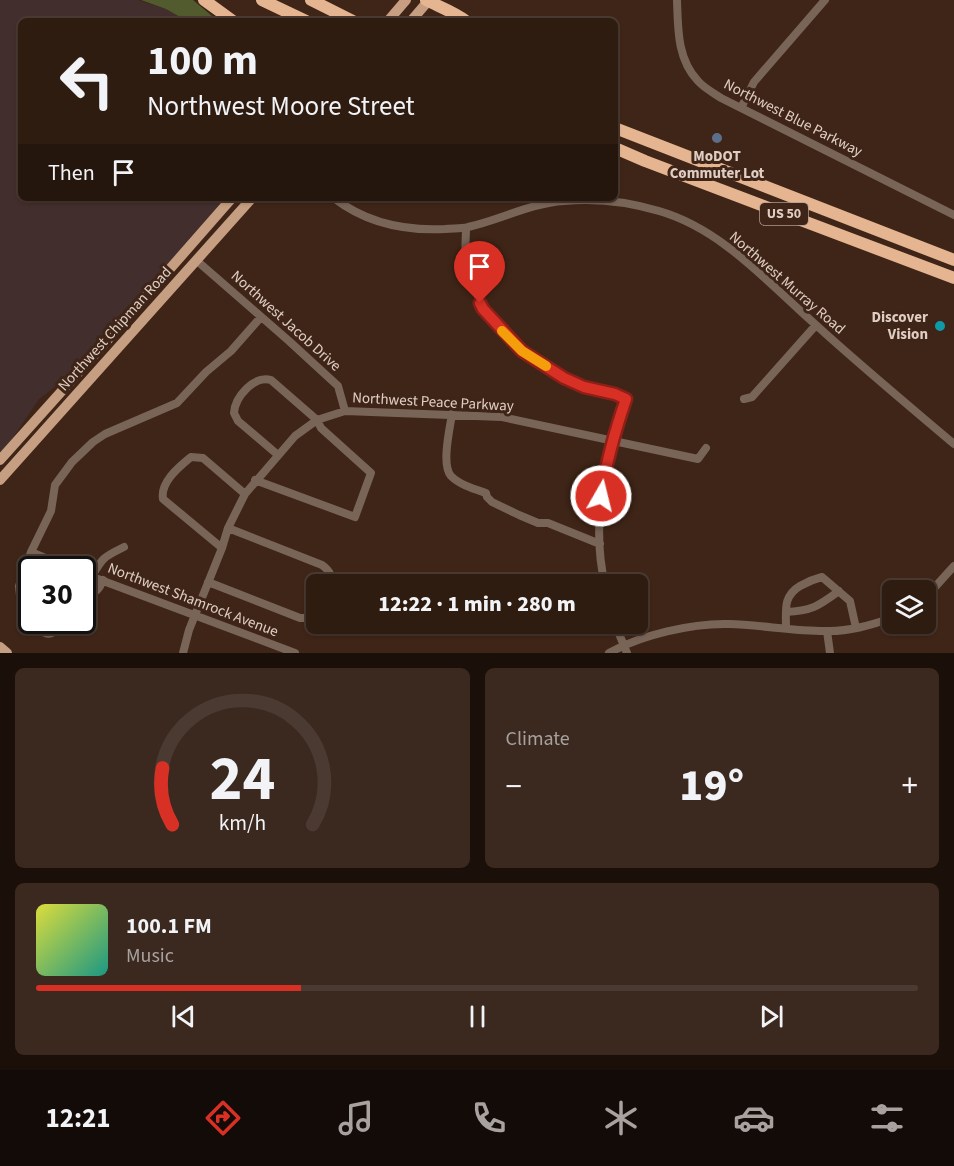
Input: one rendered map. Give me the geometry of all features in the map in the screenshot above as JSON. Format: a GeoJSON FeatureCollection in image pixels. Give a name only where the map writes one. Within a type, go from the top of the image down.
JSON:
{"type":"FeatureCollection","features":[{"type":"Feature","properties":{"kind":"highway"},"geometry":{"type":"LineString","coordinates":[[204,0],[229,18]]}},
{"type":"Feature","properties":{"kind":"highway"},"geometry":{"type":"LineString","coordinates":[[262,0],[300,18]]}},
{"type":"Feature","properties":{"kind":"highway"},"geometry":{"type":"LineString","coordinates":[[311,0],[346,18]]}},
{"type":"Feature","properties":{"kind":"highway"},"geometry":{"type":"LineString","coordinates":[[428,0],[462,18]]}},
{"type":"Feature","properties":{"kind":"highway"},"geometry":{"type":"LineString","coordinates":[[448,0],[455,13]]}},
{"type":"Feature","properties":{"kind":"highway"},"geometry":{"type":"LineString","coordinates":[[618,125],[634,136]]}},
{"type":"Feature","properties":{"kind":"highway","name":"US 50"},"geometry":{"type":"LineString","coordinates":[[618,129],[954,260]]}},
{"type":"Feature","properties":{"kind":"highway","name":"US 50"},"geometry":{"type":"LineString","coordinates":[[618,149],[954,278]]}},
{"type":"Feature","properties":{"kind":"highway"},"geometry":{"type":"LineString","coordinates":[[618,156],[645,161]]}},
{"type":"Feature","properties":{"kind":"main road"},"geometry":{"type":"LineString","coordinates":[[391,18],[406,0]]}},
{"type":"Feature","properties":{"kind":"main road"},"geometry":{"type":"LineString","coordinates":[[413,18],[428,0]]}},
{"type":"Feature","properties":{"kind":"main road","name":"Northwest Chipman Road"},"geometry":{"type":"LineString","coordinates":[[0,460],[229,201]]}},
{"type":"Feature","properties":{"kind":"main road","name":"Northwest Chipman Road"},"geometry":{"type":"LineString","coordinates":[[0,480],[249,201]]}},
{"type":"Feature","properties":{"kind":"main road"},"geometry":{"type":"LineString","coordinates":[[196,260],[195,251],[202,233]]}},
{"type":"Feature","properties":{"kind":"main road"},"geometry":{"type":"LineString","coordinates":[[8,471],[16,443]]}},
{"type":"Feature","properties":{"kind":"main road"},"geometry":{"type":"LineString","coordinates":[[0,647],[7,653]]}},
{"type":"Feature","properties":{"kind":"street","name":"Northwest Blue Parkway"},"geometry":{"type":"LineString","coordinates":[[677,0],[678,38],[683,58],[698,81],[709,90],[954,215]]}},
{"type":"Feature","properties":{"kind":"street"},"geometry":{"type":"LineString","coordinates":[[741,108],[754,82],[825,0]]}},
{"type":"Feature","properties":{"kind":"street","name":"Northwest Murray Road"},"geometry":{"type":"LineString","coordinates":[[339,201],[359,214],[382,224],[427,230],[466,228],[535,206],[564,201],[606,201],[659,211],[682,220],[730,248],[954,444]]}},
{"type":"Feature","properties":{"kind":"street"},"geometry":{"type":"LineString","coordinates":[[466,228],[465,262],[483,309],[498,327],[522,351],[564,378],[584,387],[626,399],[605,469],[599,511],[602,574]]}},
{"type":"Feature","properties":{"kind":"street","name":"Northwest Jacob Drive"},"geometry":{"type":"LineString","coordinates":[[196,260],[338,386],[345,411]]}},
{"type":"Feature","properties":{"kind":"street"},"geometry":{"type":"LineString","coordinates":[[30,556],[51,511],[55,486],[72,462],[93,442],[105,435],[177,403],[206,372],[231,351],[261,317]]}},
{"type":"Feature","properties":{"kind":"street"},"geometry":{"type":"LineString","coordinates":[[744,399],[752,397],[816,325]]}},
{"type":"Feature","properties":{"kind":"street"},"geometry":{"type":"LineString","coordinates":[[255,480],[355,517],[371,474],[321,428],[317,420],[271,380],[262,379],[253,383],[235,405],[234,413],[235,417],[278,455]]}},
{"type":"Feature","properties":{"kind":"street","name":"Northwest Peace Parkway"},"geometry":{"type":"LineString","coordinates":[[183,653],[185,640],[228,528],[245,494],[296,436],[317,420],[345,411],[502,417],[698,459],[706,448]]}},
{"type":"Feature","properties":{"kind":"street"},"geometry":{"type":"LineString","coordinates":[[452,414],[446,457],[447,470],[452,476],[486,493],[492,502],[519,515],[538,523],[548,523],[600,544]]}},
{"type":"Feature","properties":{"kind":"street"},"geometry":{"type":"LineString","coordinates":[[222,548],[163,499],[164,485],[191,457],[203,458],[245,494]]}},
{"type":"Feature","properties":{"kind":"street"},"geometry":{"type":"LineString","coordinates":[[228,528],[322,566],[328,569],[330,574]]}},
{"type":"Feature","properties":{"kind":"street"},"geometry":{"type":"LineString","coordinates":[[96,568],[100,561],[109,554],[124,547]]}},
{"type":"Feature","properties":{"kind":"street"},"geometry":{"type":"LineString","coordinates":[[31,552],[41,556]]}},
{"type":"Feature","properties":{"kind":"street"},"geometry":{"type":"LineString","coordinates":[[936,586],[954,566]]}},
{"type":"Feature","properties":{"kind":"street","name":"Northwest Shamrock Avenue"},"geometry":{"type":"LineString","coordinates":[[96,577],[295,653]]}},
{"type":"Feature","properties":{"kind":"street"},"geometry":{"type":"LineString","coordinates":[[786,628],[788,596],[815,579],[822,578],[850,601],[856,628]]}},
{"type":"Feature","properties":{"kind":"street"},"geometry":{"type":"LineString","coordinates":[[96,591],[103,580]]}},
{"type":"Feature","properties":{"kind":"street"},"geometry":{"type":"LineString","coordinates":[[208,582],[300,618],[306,618]]}},
{"type":"Feature","properties":{"kind":"street"},"geometry":{"type":"LineString","coordinates":[[786,612],[818,606],[839,591]]}},
{"type":"Feature","properties":{"kind":"street"},"geometry":{"type":"LineString","coordinates":[[609,653],[682,627],[726,624],[827,632],[856,628],[882,621]]}},
{"type":"Feature","properties":{"kind":"street"},"geometry":{"type":"LineString","coordinates":[[827,632],[830,653]]}},
{"type":"Feature","properties":{"kind":"street"},"geometry":{"type":"LineString","coordinates":[[619,634],[625,649]]}},
{"type":"Feature","properties":{"kind":"shaded area"},"geometry":{"type":"Polygon","coordinates":[[[0,0],[138,0],[166,9],[182,18],[18,18],[18,201],[223,201],[68,377],[39,399],[8,445],[0,453],[0,0]]]}},
{"type":"Feature","properties":{"kind":"green space"},"geometry":{"type":"Polygon","coordinates":[[[141,0],[193,0],[214,18],[182,18],[166,9],[141,0]]]}},
{"type":"Feature","properties":{"kind":"slow traffic"},"geometry":{"type":"LineString","coordinates":[[502,331],[522,351],[546,366]]}},
{"type":"Feature","properties":{"kind":"place","name":"MoDOT Commuter Lot"},"geometry":{"type":"Point","coordinates":[717,138]}},
{"type":"Feature","properties":{"kind":"place","name":"Discover Vision"},"geometry":{"type":"Point","coordinates":[940,326]}},
{"type":"Feature","properties":{"kind":"route"},"geometry":{"type":"LineString","coordinates":[[480,303],[498,327],[522,351],[564,378],[584,387],[626,399],[612,441],[601,496]]}}]}
